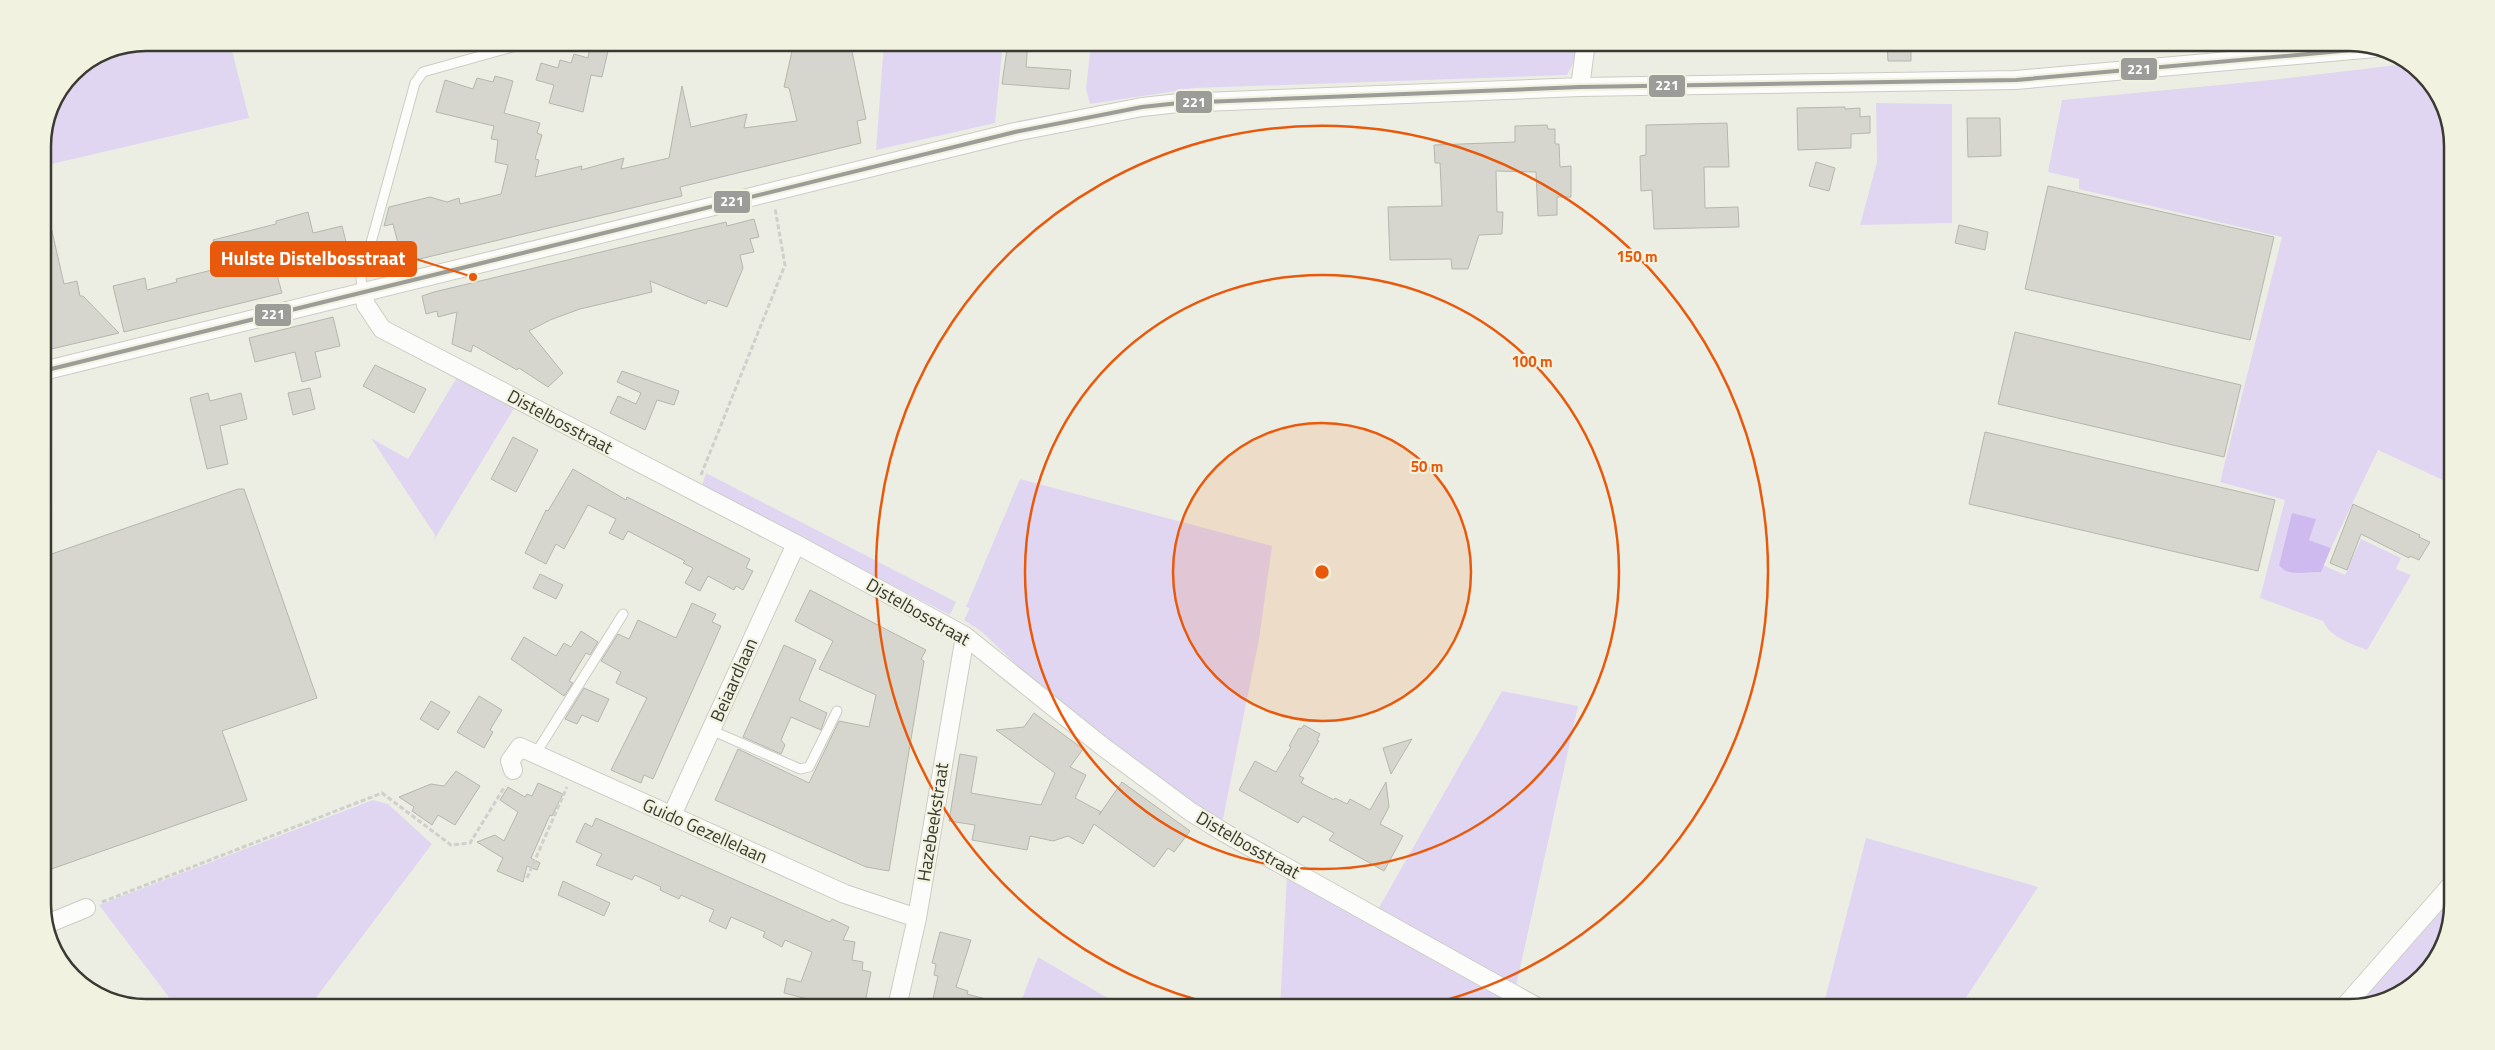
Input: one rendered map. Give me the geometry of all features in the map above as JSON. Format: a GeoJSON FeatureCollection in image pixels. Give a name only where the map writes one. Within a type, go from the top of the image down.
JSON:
{"type":"FeatureCollection","features":[{"type":"Feature","properties":{"kind":"street"},"geometry":{"type":"LineString","coordinates":[[1580,88],[1585,51]]}},
{"type":"Feature","properties":{"kind":"street"},"geometry":{"type":"LineString","coordinates":[[51,369],[363,294],[1015,132],[1142,108],[1179,103],[1580,88],[2016,80],[2341,51]]}},
{"type":"Feature","properties":{"kind":"street","name":"Distelbosstraat"},"geometry":{"type":"LineString","coordinates":[[363,294],[366,305],[382,329],[796,544],[964,636],[1102,746],[1191,812],[1225,833],[1521,999]]}},
{"type":"Feature","properties":{"kind":"street","name":"Beiaardlaan"},"geometry":{"type":"LineString","coordinates":[[672,815],[796,544]]}},
{"type":"Feature","properties":{"kind":"street","name":"Hazebeekstraat"},"geometry":{"type":"LineString","coordinates":[[899,999],[917,918],[964,636]]}},
{"type":"Feature","properties":{"kind":"street","name":"Guido Gezellelaan"},"geometry":{"type":"LineString","coordinates":[[513,770],[510,761],[520,747],[846,894],[917,918]]}},
{"type":"Feature","properties":{"kind":"street"},"geometry":{"type":"LineString","coordinates":[[2351,999],[2444,893]]}},
{"type":"Feature","properties":{"kind":"street"},"geometry":{"type":"LineString","coordinates":[[53,922],[86,908]]}},
{"type":"Feature","properties":{"kind":"lane"},"geometry":{"type":"LineString","coordinates":[[363,294],[361,279],[415,83],[423,72],[498,51]]}},
{"type":"Feature","properties":{"kind":"lane"},"geometry":{"type":"LineString","coordinates":[[536,753],[623,614]]}},
{"type":"Feature","properties":{"kind":"lane"},"geometry":{"type":"LineString","coordinates":[[711,730],[800,769],[809,767],[837,711]]}},
{"type":"Feature","properties":{"kind":"path"},"geometry":{"type":"LineString","coordinates":[[694,492],[785,265],[772,191]]}},
{"type":"Feature","properties":{"kind":"path"},"geometry":{"type":"LineString","coordinates":[[86,908],[382,793],[451,845],[470,843],[513,770]]}},
{"type":"Feature","properties":{"kind":"path"},"geometry":{"type":"LineString","coordinates":[[527,878],[574,771]]}},
{"type":"Feature","properties":{"kind":"shaded area"},"geometry":{"type":"Polygon","coordinates":[[[140,51],[232,51],[249,118],[51,164],[51,140],[54,121],[67,93],[93,67],[110,58],[128,53],[140,51]]]}},
{"type":"Feature","properties":{"kind":"shaded area"},"geometry":{"type":"Polygon","coordinates":[[[883,51],[1002,51],[995,123],[876,150],[883,51]]]}},
{"type":"Feature","properties":{"kind":"shaded area"},"geometry":{"type":"Polygon","coordinates":[[[1090,51],[1577,51],[1567,75],[1195,88],[1090,104],[1086,89],[1090,51]]]}},
{"type":"Feature","properties":{"kind":"shaded area"},"geometry":{"type":"Polygon","coordinates":[[[2397,65],[2407,71],[2428,93],[2439,116],[2442,128],[2444,140],[2444,481],[2378,450],[2331,548],[2309,540],[2293,513],[2279,565],[2321,572],[2323,565],[2345,575],[2361,539],[2401,558],[2396,569],[2411,575],[2367,650],[2336,636],[2326,627],[2323,621],[2260,598],[2285,500],[2220,482],[2282,237],[2079,189],[2079,179],[2048,172],[2062,100],[2271,80],[2397,65]]]}},
{"type":"Feature","properties":{"kind":"shaded area"},"geometry":{"type":"Polygon","coordinates":[[[1876,103],[1952,104],[1952,223],[1860,225],[1877,162],[1876,103]]]}},
{"type":"Feature","properties":{"kind":"shaded area"},"geometry":{"type":"Polygon","coordinates":[[[459,374],[516,405],[434,540],[435,535],[371,438],[408,459],[459,374]]]}},
{"type":"Feature","properties":{"kind":"shaded area"},"geometry":{"type":"Polygon","coordinates":[[[706,473],[956,602],[950,615],[702,486],[706,473]]]}},
{"type":"Feature","properties":{"kind":"shaded area"},"geometry":{"type":"Polygon","coordinates":[[[1020,479],[1272,546],[1259,639],[1222,824],[1063,709],[982,632],[964,620],[970,608],[966,607],[1020,479]]]}},
{"type":"Feature","properties":{"kind":"shaded area"},"geometry":{"type":"Polygon","coordinates":[[[2292,513],[2316,519],[2309,540],[2331,548],[2321,572],[2293,573],[2279,565],[2292,513]]]}},
{"type":"Feature","properties":{"kind":"shaded area"},"geometry":{"type":"Polygon","coordinates":[[[1502,691],[1578,706],[1515,991],[1376,913],[1502,691]]]}},
{"type":"Feature","properties":{"kind":"shaded area"},"geometry":{"type":"Polygon","coordinates":[[[373,800],[388,804],[432,844],[315,999],[169,999],[99,905],[373,800]]]}},
{"type":"Feature","properties":{"kind":"shaded area"},"geometry":{"type":"Polygon","coordinates":[[[1866,838],[2038,887],[1965,999],[1825,999],[1866,838]]]}},
{"type":"Feature","properties":{"kind":"shaded area"},"geometry":{"type":"Polygon","coordinates":[[[1287,876],[1508,999],[1280,999],[1287,876]]]}},
{"type":"Feature","properties":{"kind":"shaded area"},"geometry":{"type":"Polygon","coordinates":[[[2444,903],[2442,922],[2437,940],[2424,962],[2402,983],[2379,994],[2362,998],[2444,903]]]}},
{"type":"Feature","properties":{"kind":"shaded area"},"geometry":{"type":"Polygon","coordinates":[[[1038,957],[1109,999],[1022,999],[1038,957]]]}},
{"type":"Feature","properties":{"kind":"building"},"geometry":{"type":"Polygon","coordinates":[[[589,51],[608,51],[602,77],[591,75],[583,112],[549,103],[554,85],[536,80],[541,63],[558,68],[560,60],[571,63],[574,54],[588,58],[589,51]]]}},
{"type":"Feature","properties":{"kind":"building"},"geometry":{"type":"Polygon","coordinates":[[[792,51],[852,51],[866,119],[857,121],[861,143],[680,187],[682,196],[403,263],[393,224],[384,226],[389,207],[430,197],[447,202],[459,198],[460,204],[501,194],[508,165],[495,162],[498,140],[491,139],[494,126],[436,112],[445,80],[473,89],[477,78],[493,82],[495,76],[513,81],[504,113],[540,123],[537,133],[542,135],[535,159],[539,160],[535,177],[582,166],[581,170],[624,158],[621,169],[669,158],[682,86],[691,127],[747,114],[744,128],[797,121],[789,88],[784,87],[792,51]]]}},
{"type":"Feature","properties":{"kind":"building"},"geometry":{"type":"Polygon","coordinates":[[[1007,51],[1027,51],[1026,67],[1071,70],[1069,89],[1002,84],[1007,51]]]}},
{"type":"Feature","properties":{"kind":"building"},"geometry":{"type":"Polygon","coordinates":[[[1887,51],[1911,51],[1911,61],[1888,61],[1887,51]]]}},
{"type":"Feature","properties":{"kind":"building"},"geometry":{"type":"Polygon","coordinates":[[[1845,107],[1845,109],[1860,108],[1860,117],[1870,116],[1870,133],[1851,134],[1851,148],[1798,150],[1797,108],[1845,107]]]}},
{"type":"Feature","properties":{"kind":"building"},"geometry":{"type":"Polygon","coordinates":[[[1967,118],[2000,118],[2001,156],[1968,157],[1967,118]]]}},
{"type":"Feature","properties":{"kind":"building"},"geometry":{"type":"Polygon","coordinates":[[[1727,123],[1729,167],[1704,167],[1705,208],[1738,207],[1739,227],[1654,229],[1652,190],[1641,191],[1640,156],[1646,155],[1646,125],[1727,123]]]}},
{"type":"Feature","properties":{"kind":"building"},"geometry":{"type":"Polygon","coordinates":[[[1547,125],[1548,129],[1555,129],[1555,144],[1559,144],[1560,167],[1571,166],[1571,197],[1557,197],[1557,215],[1538,216],[1536,172],[1496,171],[1497,212],[1503,212],[1502,234],[1479,235],[1468,269],[1452,269],[1451,259],[1390,260],[1388,207],[1442,206],[1440,163],[1435,163],[1434,145],[1515,142],[1515,126],[1547,125]]]}},
{"type":"Feature","properties":{"kind":"building"},"geometry":{"type":"Polygon","coordinates":[[[1816,162],[1835,168],[1829,191],[1809,186],[1816,162]]]}},
{"type":"Feature","properties":{"kind":"building"},"geometry":{"type":"Polygon","coordinates":[[[2048,186],[2274,237],[2250,340],[2025,289],[2048,186]]]}},
{"type":"Feature","properties":{"kind":"building"},"geometry":{"type":"Polygon","coordinates":[[[308,212],[313,233],[342,226],[350,258],[277,275],[282,293],[124,332],[113,286],[145,278],[147,290],[177,282],[176,279],[220,268],[213,240],[276,224],[276,221],[308,212]]]}},
{"type":"Feature","properties":{"kind":"building"},"geometry":{"type":"Polygon","coordinates":[[[754,219],[759,237],[750,239],[754,252],[740,255],[743,268],[727,307],[708,300],[706,304],[650,281],[652,292],[580,309],[550,320],[529,331],[563,373],[548,387],[519,368],[517,370],[473,345],[471,352],[452,344],[457,312],[438,317],[437,311],[426,314],[422,296],[434,292],[726,222],[727,226],[754,219]]]}},
{"type":"Feature","properties":{"kind":"building"},"geometry":{"type":"Polygon","coordinates":[[[1959,225],[1988,232],[1985,250],[1955,243],[1959,225]]]}},
{"type":"Feature","properties":{"kind":"building"},"geometry":{"type":"Polygon","coordinates":[[[51,227],[64,284],[77,281],[80,296],[83,296],[119,333],[51,349],[51,227]]]}},
{"type":"Feature","properties":{"kind":"building"},"geometry":{"type":"Polygon","coordinates":[[[333,317],[340,346],[315,352],[321,377],[302,382],[295,352],[255,362],[249,338],[333,317]]]}},
{"type":"Feature","properties":{"kind":"building"},"geometry":{"type":"Polygon","coordinates":[[[2015,332],[2241,385],[2224,457],[1998,404],[2015,332]]]}},
{"type":"Feature","properties":{"kind":"building"},"geometry":{"type":"Polygon","coordinates":[[[375,365],[426,389],[414,413],[363,386],[375,365]]]}},
{"type":"Feature","properties":{"kind":"building"},"geometry":{"type":"Polygon","coordinates":[[[622,371],[679,391],[674,405],[657,400],[645,430],[610,413],[618,396],[636,404],[641,393],[617,382],[622,371]]]}},
{"type":"Feature","properties":{"kind":"building"},"geometry":{"type":"Polygon","coordinates":[[[310,388],[315,409],[293,415],[288,393],[310,388]]]}},
{"type":"Feature","properties":{"kind":"building"},"geometry":{"type":"Polygon","coordinates":[[[208,393],[210,401],[241,393],[247,419],[220,426],[228,464],[207,469],[190,398],[208,393]]]}},
{"type":"Feature","properties":{"kind":"building"},"geometry":{"type":"Polygon","coordinates":[[[1985,432],[2275,500],[2258,571],[1969,504],[1985,432]]]}},
{"type":"Feature","properties":{"kind":"building"},"geometry":{"type":"Polygon","coordinates":[[[513,437],[538,450],[516,492],[491,479],[513,437]]]}},
{"type":"Feature","properties":{"kind":"building"},"geometry":{"type":"Polygon","coordinates":[[[573,469],[626,500],[627,497],[750,559],[746,568],[753,571],[743,590],[736,586],[734,590],[708,576],[700,591],[685,583],[693,568],[683,563],[685,561],[628,531],[623,540],[609,533],[616,519],[588,505],[564,549],[556,544],[546,564],[525,553],[546,510],[548,511],[573,469]]]}},
{"type":"Feature","properties":{"kind":"building"},"geometry":{"type":"Polygon","coordinates":[[[238,489],[244,489],[317,698],[222,731],[247,800],[51,869],[51,554],[238,489]]]}},
{"type":"Feature","properties":{"kind":"building"},"geometry":{"type":"Polygon","coordinates":[[[2353,504],[2420,535],[2419,537],[2430,542],[2419,560],[2410,556],[2409,558],[2361,534],[2347,570],[2330,563],[2353,504]]]}},
{"type":"Feature","properties":{"kind":"building"},"geometry":{"type":"Polygon","coordinates":[[[540,574],[563,585],[556,599],[533,588],[540,574]]]}},
{"type":"Feature","properties":{"kind":"building"},"geometry":{"type":"Polygon","coordinates":[[[810,590],[926,650],[921,659],[924,661],[889,871],[866,867],[715,800],[738,749],[809,783],[839,721],[869,727],[876,695],[819,669],[833,641],[795,621],[810,590]]]}},
{"type":"Feature","properties":{"kind":"building"},"geometry":{"type":"Polygon","coordinates":[[[692,603],[716,614],[712,622],[721,626],[653,779],[644,775],[641,783],[611,770],[647,698],[616,683],[621,672],[601,661],[618,634],[629,639],[638,620],[676,638],[692,603]]]}},
{"type":"Feature","properties":{"kind":"building"},"geometry":{"type":"Polygon","coordinates":[[[581,631],[598,642],[590,655],[586,653],[569,681],[573,683],[564,696],[511,659],[524,637],[556,656],[564,643],[571,647],[581,631]]]}},
{"type":"Feature","properties":{"kind":"building"},"geometry":{"type":"Polygon","coordinates":[[[784,645],[816,660],[799,700],[827,713],[821,730],[791,717],[781,740],[785,745],[781,754],[743,737],[784,645]]]}},
{"type":"Feature","properties":{"kind":"building"},"geometry":{"type":"Polygon","coordinates":[[[584,688],[609,699],[598,722],[582,715],[577,724],[565,719],[584,688]]]}},
{"type":"Feature","properties":{"kind":"building"},"geometry":{"type":"Polygon","coordinates":[[[479,696],[502,710],[490,730],[493,732],[484,748],[457,732],[479,696]]]}},
{"type":"Feature","properties":{"kind":"building"},"geometry":{"type":"Polygon","coordinates":[[[431,701],[450,712],[438,730],[420,719],[431,701]]]}},
{"type":"Feature","properties":{"kind":"building"},"geometry":{"type":"Polygon","coordinates":[[[1034,713],[1083,749],[1070,767],[1086,775],[1075,798],[1101,812],[1099,815],[1122,782],[1190,831],[1174,852],[1168,848],[1154,867],[1094,824],[1083,844],[1068,836],[1053,841],[1030,836],[1027,850],[972,840],[975,825],[949,821],[960,754],[977,757],[971,793],[1041,805],[1055,773],[996,730],[1024,727],[1034,713]]]}},
{"type":"Feature","properties":{"kind":"building"},"geometry":{"type":"Polygon","coordinates":[[[1304,725],[1320,734],[1317,740],[1319,741],[1299,776],[1304,778],[1301,783],[1334,800],[1335,798],[1347,804],[1350,799],[1370,810],[1386,782],[1389,807],[1380,824],[1403,836],[1384,871],[1329,840],[1334,833],[1303,816],[1298,823],[1239,790],[1255,761],[1276,772],[1291,747],[1289,746],[1299,728],[1301,729],[1304,725]]]}},
{"type":"Feature","properties":{"kind":"building"},"geometry":{"type":"Polygon","coordinates":[[[1412,739],[1391,774],[1383,748],[1412,739]]]}},
{"type":"Feature","properties":{"kind":"building"},"geometry":{"type":"Polygon","coordinates":[[[456,771],[480,786],[455,825],[438,815],[432,825],[412,811],[414,807],[399,797],[431,784],[444,786],[456,771]]]}},
{"type":"Feature","properties":{"kind":"building"},"geometry":{"type":"Polygon","coordinates":[[[538,783],[563,794],[552,816],[550,815],[531,858],[540,863],[537,870],[527,866],[523,882],[497,871],[503,858],[477,842],[495,835],[504,841],[518,812],[500,800],[508,787],[525,797],[527,794],[532,796],[538,783]]]}},
{"type":"Feature","properties":{"kind":"building"},"geometry":{"type":"Polygon","coordinates":[[[596,818],[830,922],[832,919],[849,927],[843,940],[855,942],[852,960],[863,962],[862,970],[871,972],[866,999],[808,999],[784,993],[787,978],[801,982],[812,952],[785,940],[782,947],[763,937],[765,932],[731,917],[726,929],[709,921],[714,910],[681,895],[679,899],[660,890],[661,887],[635,875],[632,880],[596,865],[602,854],[576,842],[585,823],[592,827],[596,818]]]}},
{"type":"Feature","properties":{"kind":"building"},"geometry":{"type":"Polygon","coordinates":[[[563,881],[610,903],[604,916],[558,895],[563,881]]]}},
{"type":"Feature","properties":{"kind":"building"},"geometry":{"type":"Polygon","coordinates":[[[940,932],[971,940],[956,987],[968,991],[967,994],[986,999],[933,999],[938,976],[934,975],[936,964],[932,963],[940,932]]]}},
{"type":"Feature","properties":{"kind":"transit line","name":"221"},"geometry":{"type":"LineString","coordinates":[[51,369],[1015,132],[1142,107],[1179,103],[1580,87],[2016,80],[2341,51]]}},
{"type":"Feature","properties":{"kind":"place","name":"Hulste Distelbosstraat"},"geometry":{"type":"Point","coordinates":[473,277]}}]}
